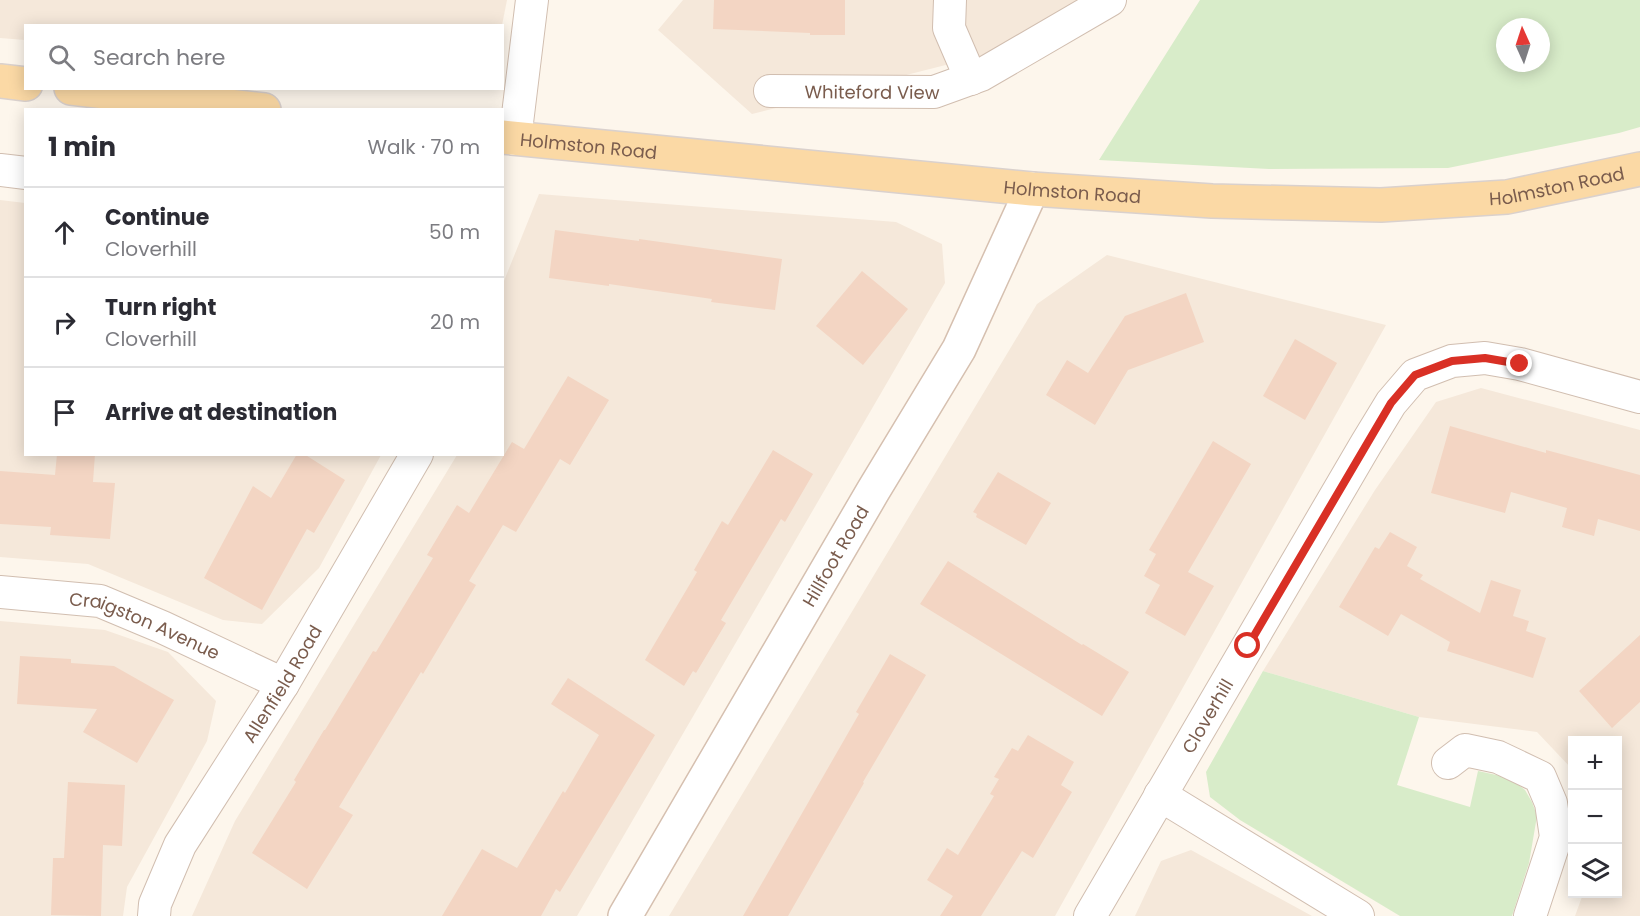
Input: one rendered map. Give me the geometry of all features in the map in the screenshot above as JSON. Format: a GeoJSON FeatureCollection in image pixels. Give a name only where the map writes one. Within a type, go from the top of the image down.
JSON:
{"type":"FeatureCollection","features":[{"type":"Feature","properties":{"kind":"main road"},"geometry":{"type":"LineString","coordinates":[[0,81],[24,84]]}},
{"type":"Feature","properties":{"kind":"main road"},"geometry":{"type":"LineString","coordinates":[[89,90],[246,108]]}},
{"type":"Feature","properties":{"kind":"main road","name":"Holmston Road"},"geometry":{"type":"LineString","coordinates":[[509,138],[1032,189],[1212,201],[1382,206],[1507,197],[1640,169]]}},
{"type":"Feature","properties":{"kind":"street"},"geometry":{"type":"LineString","coordinates":[[509,138],[532,0]]}},
{"type":"Feature","properties":{"kind":"street"},"geometry":{"type":"LineString","coordinates":[[950,0],[949,28],[971,79]]}},
{"type":"Feature","properties":{"kind":"street","name":"Whiteford View"},"geometry":{"type":"LineString","coordinates":[[771,91],[934,92],[981,75],[1110,0]]}},
{"type":"Feature","properties":{"kind":"street"},"geometry":{"type":"LineString","coordinates":[[0,170],[24,173]]}},
{"type":"Feature","properties":{"kind":"street","name":"Hillfoot Road"},"geometry":{"type":"LineString","coordinates":[[625,916],[867,501],[959,349],[1032,189]]}},
{"type":"Feature","properties":{"kind":"street","name":"Cloverhill"},"geometry":{"type":"LineString","coordinates":[[1090,916],[1381,419],[1391,403],[1415,375],[1452,361],[1485,358],[1520,364],[1640,397]]}},
{"type":"Feature","properties":{"kind":"street","name":"Allenfield Road"},"geometry":{"type":"LineString","coordinates":[[154,916],[155,904],[180,845],[283,684],[416,456]]}},
{"type":"Feature","properties":{"kind":"street","name":"Craigston Avenue"},"geometry":{"type":"LineString","coordinates":[[0,592],[100,601],[162,627],[283,684]]}},
{"type":"Feature","properties":{"kind":"street"},"geometry":{"type":"LineString","coordinates":[[1448,763],[1465,750],[1498,757],[1540,777],[1551,803],[1556,837],[1530,916]]}},
{"type":"Feature","properties":{"kind":"street"},"geometry":{"type":"LineString","coordinates":[[1160,795],[1358,916]]}},
{"type":"Feature","properties":{"kind":"shaded area"},"geometry":{"type":"Polygon","coordinates":[[[0,0],[507,0],[502,24],[24,24],[24,40],[0,38],[0,0]]]}},
{"type":"Feature","properties":{"kind":"shaded area"},"geometry":{"type":"Polygon","coordinates":[[[683,0],[1085,0],[1001,51],[752,114],[658,30],[683,0]]]}},
{"type":"Feature","properties":{"kind":"shaded area"},"geometry":{"type":"Polygon","coordinates":[[[539,194],[896,222],[942,244],[945,283],[577,916],[192,916],[235,821],[456,456],[504,456],[504,281],[539,194]]]}},
{"type":"Feature","properties":{"kind":"shaded area"},"geometry":{"type":"Polygon","coordinates":[[[0,200],[24,203],[24,456],[380,456],[319,568],[262,624],[223,620],[88,564],[0,557],[0,200]]]}},
{"type":"Feature","properties":{"kind":"shaded area"},"geometry":{"type":"Polygon","coordinates":[[[1107,255],[1386,325],[1055,916],[669,916],[1037,304],[1107,255]]]}},
{"type":"Feature","properties":{"kind":"shaded area"},"geometry":{"type":"Polygon","coordinates":[[[1481,388],[1640,430],[1640,916],[1575,916],[1582,898],[1622,898],[1622,736],[1568,736],[1568,765],[1537,732],[1419,717],[1263,671],[1375,490],[1436,402],[1481,388]]]}},
{"type":"Feature","properties":{"kind":"shaded area"},"geometry":{"type":"Polygon","coordinates":[[[0,621],[105,630],[168,652],[216,701],[207,741],[127,887],[123,916],[0,916],[0,621]]]}},
{"type":"Feature","properties":{"kind":"shaded area"},"geometry":{"type":"Polygon","coordinates":[[[1191,850],[1312,916],[1135,916],[1161,861],[1191,850]]]}},
{"type":"Feature","properties":{"kind":"green space"},"geometry":{"type":"Polygon","coordinates":[[[1200,0],[1640,0],[1640,127],[1448,168],[1269,169],[1099,160],[1200,0]]]}},
{"type":"Feature","properties":{"kind":"green space"},"geometry":{"type":"Polygon","coordinates":[[[1263,671],[1419,717],[1397,785],[1470,807],[1478,771],[1501,776],[1525,790],[1537,816],[1529,863],[1512,916],[1400,916],[1240,820],[1210,797],[1206,772],[1263,671]]]}},
{"type":"Feature","properties":{"kind":"building"},"geometry":{"type":"Polygon","coordinates":[[[714,0],[845,0],[845,35],[713,29],[714,0]]]}},
{"type":"Feature","properties":{"kind":"building"},"geometry":{"type":"Polygon","coordinates":[[[555,230],[782,259],[775,310],[711,302],[712,299],[609,284],[609,286],[549,278],[555,230]]]}},
{"type":"Feature","properties":{"kind":"building"},"geometry":{"type":"Polygon","coordinates":[[[862,271],[908,309],[863,365],[816,326],[862,271]]]}},
{"type":"Feature","properties":{"kind":"building"},"geometry":{"type":"Polygon","coordinates":[[[1186,293],[1204,342],[1128,370],[1095,425],[1046,395],[1067,360],[1088,373],[1125,316],[1186,293]]]}},
{"type":"Feature","properties":{"kind":"building"},"geometry":{"type":"Polygon","coordinates":[[[1295,339],[1337,363],[1305,420],[1263,396],[1295,339]]]}},
{"type":"Feature","properties":{"kind":"building"},"geometry":{"type":"Polygon","coordinates":[[[568,376],[609,400],[570,465],[560,459],[516,532],[503,525],[469,581],[476,585],[339,807],[353,815],[307,889],[252,853],[296,782],[294,780],[324,730],[373,651],[376,652],[433,558],[427,555],[457,505],[469,513],[512,442],[524,449],[568,376]]]}},
{"type":"Feature","properties":{"kind":"building"},"geometry":{"type":"Polygon","coordinates":[[[1450,426],[1546,453],[1546,450],[1640,475],[1640,531],[1598,519],[1594,536],[1562,527],[1567,508],[1511,492],[1505,513],[1431,493],[1450,426]]]}},
{"type":"Feature","properties":{"kind":"building"},"geometry":{"type":"Polygon","coordinates":[[[1213,441],[1251,464],[1188,572],[1214,586],[1185,636],[1145,613],[1160,585],[1144,576],[1156,554],[1149,550],[1213,441]]]}},
{"type":"Feature","properties":{"kind":"building"},"geometry":{"type":"Polygon","coordinates":[[[773,450],[813,474],[785,522],[781,519],[721,620],[726,623],[696,673],[693,671],[684,686],[645,660],[697,572],[694,570],[722,521],[728,525],[773,450]]]}},
{"type":"Feature","properties":{"kind":"building"},"geometry":{"type":"Polygon","coordinates":[[[57,456],[95,456],[93,482],[115,483],[110,539],[50,535],[51,527],[0,524],[0,471],[55,475],[57,456]]]}},
{"type":"Feature","properties":{"kind":"building"},"geometry":{"type":"Polygon","coordinates":[[[296,456],[307,456],[345,480],[314,533],[307,529],[262,610],[204,578],[253,486],[271,498],[296,456]]]}},
{"type":"Feature","properties":{"kind":"building"},"geometry":{"type":"Polygon","coordinates":[[[998,472],[1051,503],[1026,545],[976,517],[977,514],[973,512],[998,472]]]}},
{"type":"Feature","properties":{"kind":"building"},"geometry":{"type":"Polygon","coordinates":[[[1390,532],[1417,547],[1407,566],[1423,575],[1420,579],[1480,613],[1491,580],[1521,590],[1513,616],[1529,621],[1526,631],[1546,638],[1533,678],[1447,651],[1450,642],[1401,614],[1388,636],[1339,607],[1375,547],[1379,549],[1390,532]]]}},
{"type":"Feature","properties":{"kind":"building"},"geometry":{"type":"Polygon","coordinates":[[[948,561],[1129,672],[1102,716],[920,604],[948,561]]]}},
{"type":"Feature","properties":{"kind":"building"},"geometry":{"type":"Polygon","coordinates":[[[1640,635],[1640,702],[1612,728],[1579,691],[1640,635]]]}},
{"type":"Feature","properties":{"kind":"building"},"geometry":{"type":"Polygon","coordinates":[[[890,654],[926,675],[788,916],[743,916],[859,714],[856,712],[890,654]]]}},
{"type":"Feature","properties":{"kind":"building"},"geometry":{"type":"Polygon","coordinates":[[[20,656],[71,659],[71,663],[114,666],[174,700],[137,763],[83,732],[97,709],[17,704],[20,656]]]}},
{"type":"Feature","properties":{"kind":"building"},"geometry":{"type":"Polygon","coordinates":[[[568,678],[655,735],[560,892],[556,889],[541,916],[442,916],[482,849],[517,868],[599,735],[551,704],[568,678]]]}},
{"type":"Feature","properties":{"kind":"building"},"geometry":{"type":"Polygon","coordinates":[[[1028,735],[1074,762],[1061,785],[1072,792],[1033,858],[1022,851],[981,916],[940,916],[953,896],[927,880],[947,848],[958,855],[994,796],[990,794],[999,779],[994,777],[1012,748],[1018,751],[1028,735]]]}},
{"type":"Feature","properties":{"kind":"building"},"geometry":{"type":"Polygon","coordinates":[[[68,782],[125,785],[122,846],[103,845],[101,916],[51,915],[53,858],[64,858],[68,782]]]}},
{"type":"Feature","properties":{"kind":"route"},"geometry":{"type":"LineString","coordinates":[[1248,646],[1391,403],[1415,375],[1452,361],[1485,358],[1520,364]]}}]}
